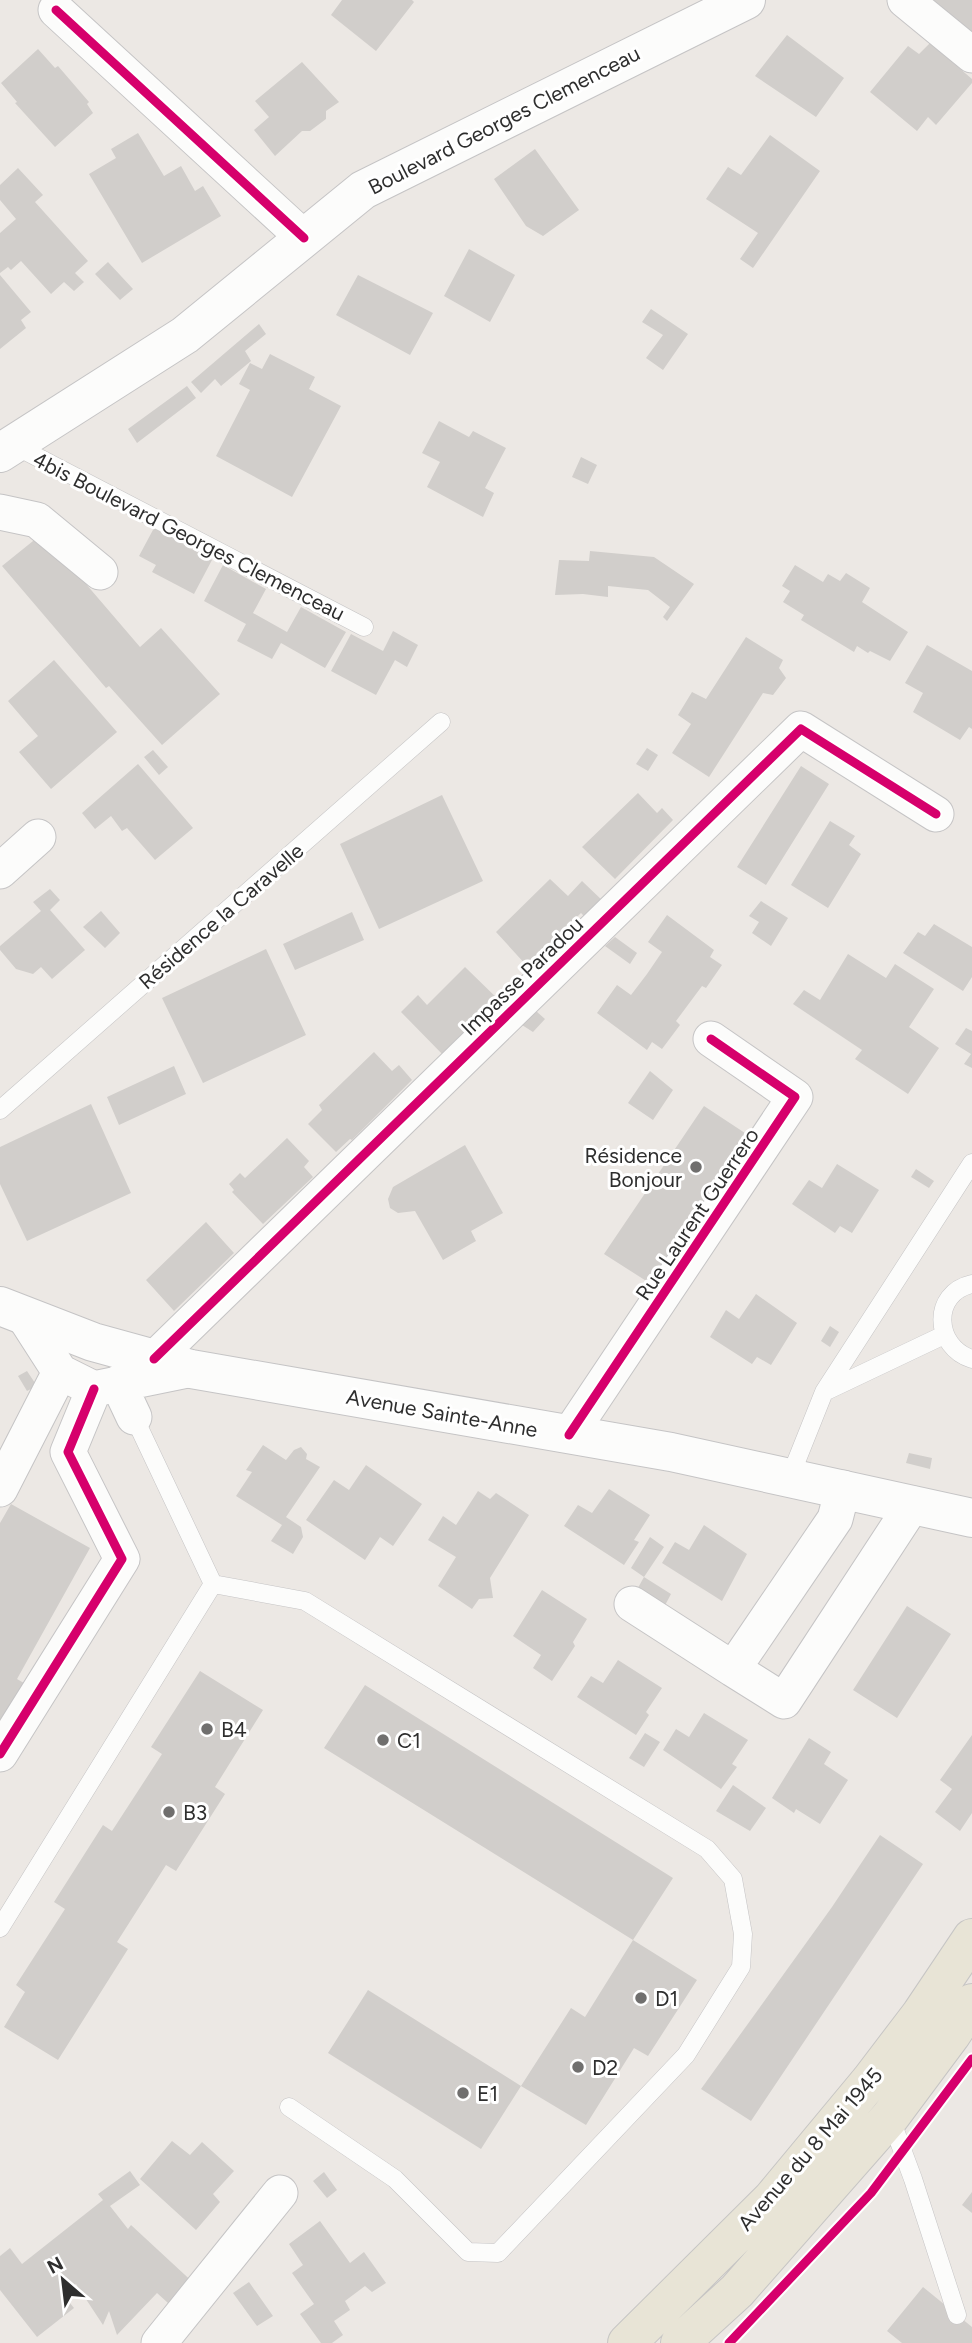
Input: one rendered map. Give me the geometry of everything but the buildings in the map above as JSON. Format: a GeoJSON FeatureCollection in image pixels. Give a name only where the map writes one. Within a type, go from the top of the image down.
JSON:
{"type":"FeatureCollection","features":[{"type":"Feature","properties":{"kind":"main road","name":"Boulevard Georges Clemenceau"},"geometry":{"type":"LineString","coordinates":[[7,449],[185,335],[363,190],[746,0]]}},
{"type":"Feature","properties":{"kind":"main road","name":"Avenue Sainte-Anne"},"geometry":{"type":"LineString","coordinates":[[12,1311],[93,1342],[191,1369],[671,1452],[972,1518]]}},
{"type":"Feature","properties":{"kind":"main road","name":"Avenue du 8 Mai 1945"},"geometry":{"type":"LineString","coordinates":[[627,2343],[772,2199],[870,2081],[921,2014],[972,1938]]}},
{"type":"Feature","properties":{"kind":"main road","name":"Avenue du 8 Mai 1945"},"geometry":{"type":"LineString","coordinates":[[680,2343],[737,2291],[890,2117],[972,2003]]}},
{"type":"Feature","properties":{"kind":"street"},"geometry":{"type":"LineString","coordinates":[[905,0],[972,55]]}},
{"type":"Feature","properties":{"kind":"street"},"geometry":{"type":"LineString","coordinates":[[56,10],[304,238]]}},
{"type":"Feature","properties":{"kind":"street"},"geometry":{"type":"LineString","coordinates":[[0,512],[37,520],[100,572]]}},
{"type":"Feature","properties":{"kind":"street","name":"Impasse Paradou"},"geometry":{"type":"LineString","coordinates":[[153,1359],[801,729],[936,814]]}},
{"type":"Feature","properties":{"kind":"street"},"geometry":{"type":"LineString","coordinates":[[0,871],[38,837]]}},
{"type":"Feature","properties":{"kind":"street","name":"Rue Laurent Guerrero"},"geometry":{"type":"LineString","coordinates":[[569,1435],[796,1097],[711,1039]]}},
{"type":"Feature","properties":{"kind":"street"},"geometry":{"type":"LineString","coordinates":[[12,1311],[60,1372],[106,1386],[191,1369]]}},
{"type":"Feature","properties":{"kind":"street"},"geometry":{"type":"LineString","coordinates":[[0,1489],[60,1372]]}},
{"type":"Feature","properties":{"kind":"street"},"geometry":{"type":"LineString","coordinates":[[106,1386],[134,1417]]}},
{"type":"Feature","properties":{"kind":"street"},"geometry":{"type":"LineString","coordinates":[[0,1754],[122,1559],[68,1452],[106,1386]]}},
{"type":"Feature","properties":{"kind":"street"},"geometry":{"type":"LineString","coordinates":[[733,1670],[835,1519],[843,1488]]}},
{"type":"Feature","properties":{"kind":"street"},"geometry":{"type":"LineString","coordinates":[[632,1604],[784,1701],[913,1504]]}},
{"type":"Feature","properties":{"kind":"street"},"geometry":{"type":"LineString","coordinates":[[159,2343],[279,2193]]}},
{"type":"Feature","properties":{"kind":"lane","name":"4bis Boulevard Georges Clemenceau"},"geometry":{"type":"LineString","coordinates":[[7,449],[364,627]]}},
{"type":"Feature","properties":{"kind":"lane","name":"Résidence la Caravelle"},"geometry":{"type":"LineString","coordinates":[[0,1110],[441,722]]}},
{"type":"Feature","properties":{"kind":"lane"},"geometry":{"type":"LineString","coordinates":[[790,1477],[824,1392],[972,1164]]}},
{"type":"Feature","properties":{"kind":"lane"},"geometry":{"type":"LineString","coordinates":[[972,1284],[956,1292],[948,1300],[942,1323],[944,1335],[958,1353],[972,1359]]}},
{"type":"Feature","properties":{"kind":"lane"},"geometry":{"type":"LineString","coordinates":[[824,1392],[944,1335]]}},
{"type":"Feature","properties":{"kind":"lane"},"geometry":{"type":"LineString","coordinates":[[134,1417],[213,1584]]}},
{"type":"Feature","properties":{"kind":"lane"},"geometry":{"type":"LineString","coordinates":[[0,1928],[213,1584]]}},
{"type":"Feature","properties":{"kind":"lane"},"geometry":{"type":"LineString","coordinates":[[213,1584],[305,1601],[707,1849],[733,1879],[743,1934],[741,1967],[686,2055],[498,2253],[468,2252],[395,2179],[289,2108]]}},
{"type":"Feature","properties":{"kind":"lane"},"geometry":{"type":"LineString","coordinates":[[890,2117],[957,2315]]}},
{"type":"Feature","properties":{"kind":"cycle path"},"geometry":{"type":"LineString","coordinates":[[56,10],[304,238]]}},
{"type":"Feature","properties":{"kind":"cycle path"},"geometry":{"type":"LineString","coordinates":[[154,1359],[801,729],[936,814]]}},
{"type":"Feature","properties":{"kind":"cycle path"},"geometry":{"type":"LineString","coordinates":[[569,1435],[795,1097],[711,1039]]}},
{"type":"Feature","properties":{"kind":"cycle path"},"geometry":{"type":"LineString","coordinates":[[0,1754],[122,1559],[68,1452],[94,1389]]}},
{"type":"Feature","properties":{"kind":"cycle path"},"geometry":{"type":"LineString","coordinates":[[729,2343],[871,2193],[972,2059]]}},
{"type":"Feature","properties":{"kind":"place","name":"Résidence Bonjour"},"geometry":{"type":"Point","coordinates":[696,1167]}},
{"type":"Feature","properties":{"kind":"place","name":"B4"},"geometry":{"type":"Point","coordinates":[207,1729]}},
{"type":"Feature","properties":{"kind":"place","name":"C1"},"geometry":{"type":"Point","coordinates":[383,1740]}},
{"type":"Feature","properties":{"kind":"place","name":"B3"},"geometry":{"type":"Point","coordinates":[169,1812]}},
{"type":"Feature","properties":{"kind":"place","name":"D1"},"geometry":{"type":"Point","coordinates":[641,1998]}},
{"type":"Feature","properties":{"kind":"place","name":"D2"},"geometry":{"type":"Point","coordinates":[578,2067]}},
{"type":"Feature","properties":{"kind":"place","name":"E1"},"geometry":{"type":"Point","coordinates":[463,2093]}}]}
